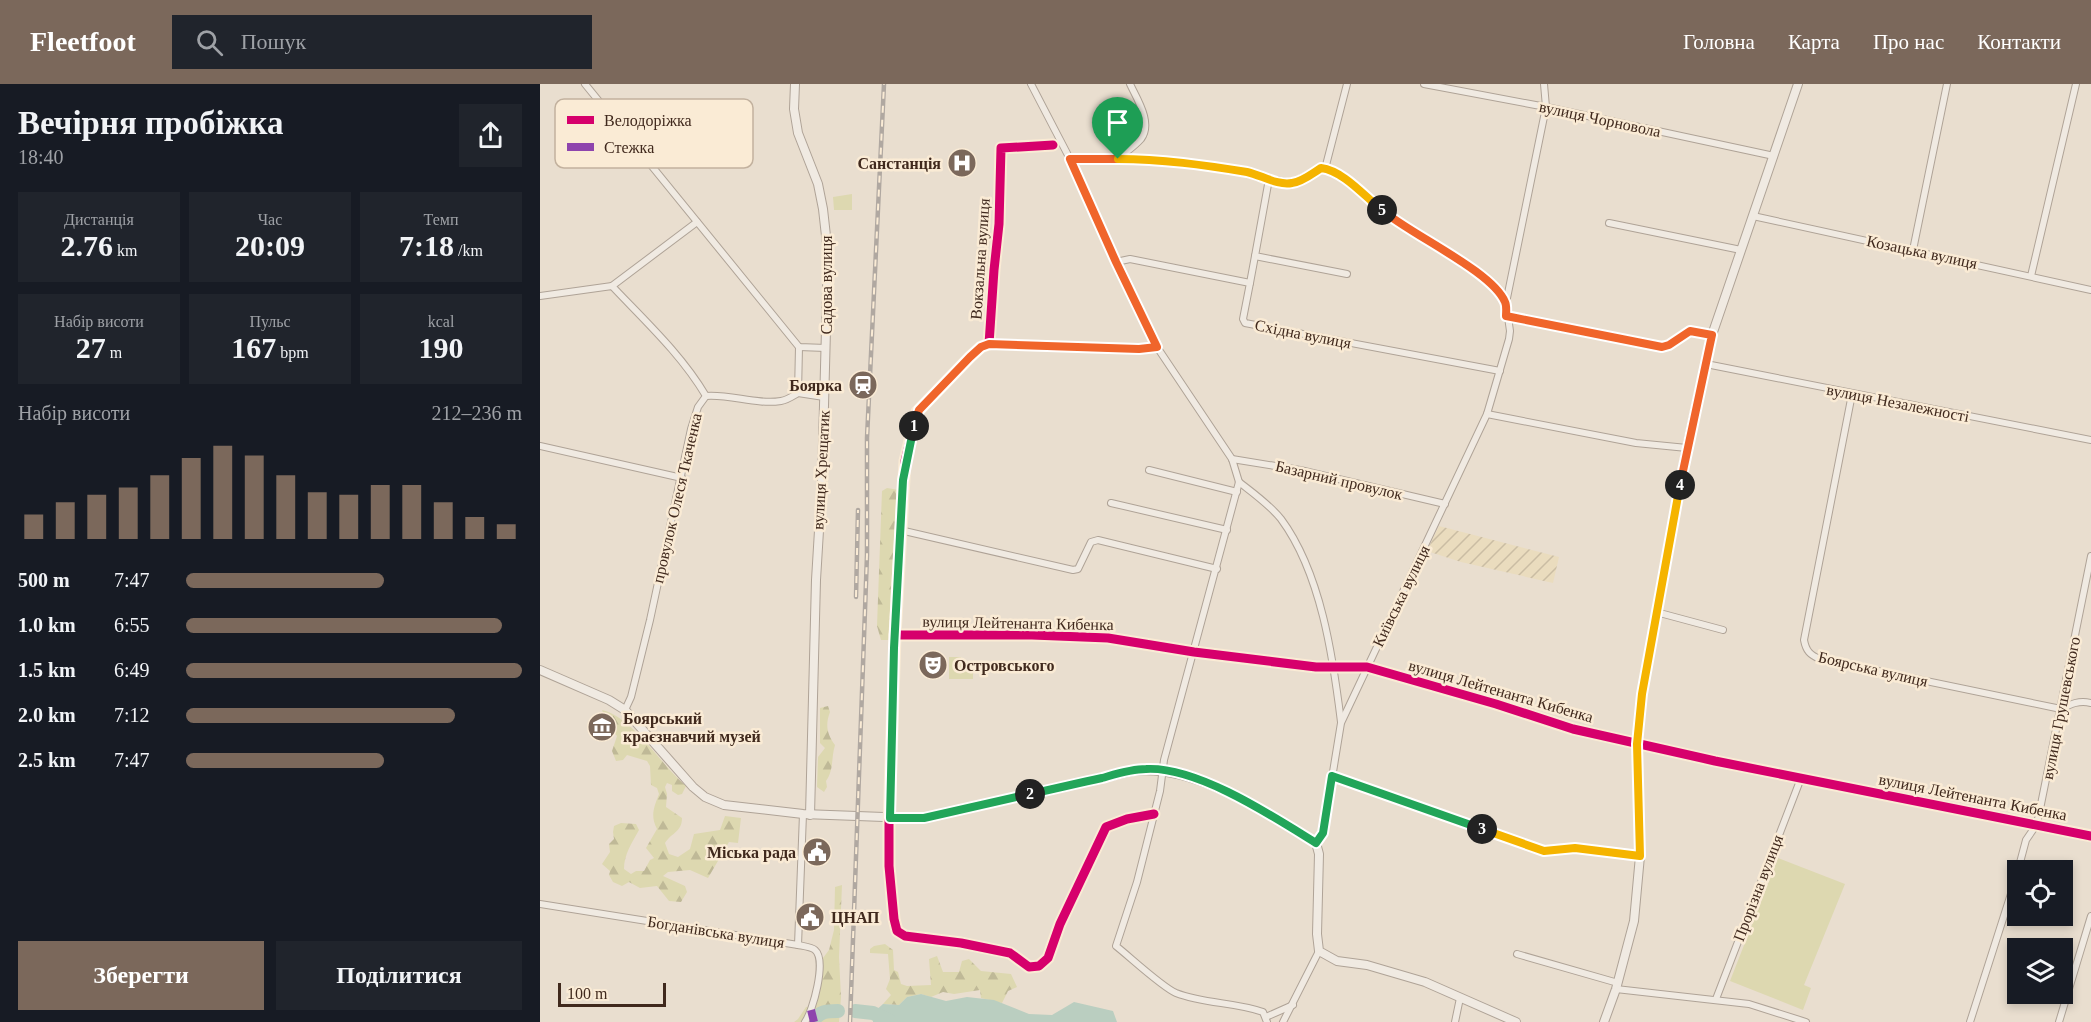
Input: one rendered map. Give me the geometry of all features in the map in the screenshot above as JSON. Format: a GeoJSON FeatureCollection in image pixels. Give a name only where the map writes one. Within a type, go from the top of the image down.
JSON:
{"type":"FeatureCollection","features":[{"type":"Feature","properties":{"kind":"street"},"geometry":{"type":"LineString","coordinates":[[585,84],[597,99]]}},
{"type":"Feature","properties":{"kind":"street","name":"Садова вулиця"},"geometry":{"type":"LineString","coordinates":[[795,84],[794,109],[798,133],[818,184],[823,209],[828,254],[826,348]]}},
{"type":"Feature","properties":{"kind":"street"},"geometry":{"type":"LineString","coordinates":[[1031,84],[1070,159],[1157,347],[1232,459],[1239,482],[1162,770],[1160,791],[1137,882],[1116,946],[1173,992],[1201,1001],[1249,1007],[1263,1012],[1266,1019],[1293,1005]]}},
{"type":"Feature","properties":{"kind":"street"},"geometry":{"type":"LineString","coordinates":[[1118,159],[1143,137],[1145,130],[1142,110],[1130,84]]}},
{"type":"Feature","properties":{"kind":"street"},"geometry":{"type":"LineString","coordinates":[[1325,169],[1347,84]]}},
{"type":"Feature","properties":{"kind":"street","name":"вулиця Чорновола"},"geometry":{"type":"LineString","coordinates":[[1425,84],[1546,107],[1774,156]]}},
{"type":"Feature","properties":{"kind":"street","name":"Київська вулиця"},"geometry":{"type":"LineString","coordinates":[[1283,1022],[1319,951],[1317,934],[1319,854],[1316,843],[1323,833],[1341,723],[1487,414],[1509,339],[1506,303],[1546,107],[1544,84]]}},
{"type":"Feature","properties":{"kind":"street"},"geometry":{"type":"LineString","coordinates":[[1604,1022],[1617,986],[1634,921],[1640,856],[1637,744],[1643,686],[1687,448],[1712,335],[1798,84]]}},
{"type":"Feature","properties":{"kind":"street"},"geometry":{"type":"LineString","coordinates":[[1913,250],[1947,84]]}},
{"type":"Feature","properties":{"kind":"street"},"geometry":{"type":"LineString","coordinates":[[2031,276],[2076,84]]}},
{"type":"Feature","properties":{"kind":"street","name":"Вокзальна вулиця"},"geometry":{"type":"LineString","coordinates":[[1053,145],[1001,148],[999,224],[989,344],[981,347],[970,357],[917,412],[905,461],[895,635],[889,866],[897,931],[905,936],[961,943],[1010,953],[1029,967],[1039,966],[1048,958],[1060,924],[1106,827],[1127,819],[1154,814]]}},
{"type":"Feature","properties":{"kind":"street"},"geometry":{"type":"LineString","coordinates":[[1070,159],[1150,159],[1200,164],[1292,183],[1321,168],[1325,169],[1343,178],[1385,214],[1486,278],[1506,303]]}},
{"type":"Feature","properties":{"kind":"street"},"geometry":{"type":"LineString","coordinates":[[653,168],[799,347],[798,393]]}},
{"type":"Feature","properties":{"kind":"street"},"geometry":{"type":"LineString","coordinates":[[1116,262],[1130,259],[1250,284],[1269,179]]}},
{"type":"Feature","properties":{"kind":"street","name":"Козацька вулиця"},"geometry":{"type":"LineString","coordinates":[[1753,216],[2091,290]]}},
{"type":"Feature","properties":{"kind":"street"},"geometry":{"type":"LineString","coordinates":[[540,296],[612,286],[697,222]]}},
{"type":"Feature","properties":{"kind":"street"},"geometry":{"type":"LineString","coordinates":[[1610,223],[1741,250]]}},
{"type":"Feature","properties":{"kind":"street"},"geometry":{"type":"LineString","coordinates":[[1255,256],[1347,274]]}},
{"type":"Feature","properties":{"kind":"street","name":"Східна вулиця"},"geometry":{"type":"LineString","coordinates":[[1250,284],[1243,319],[1245,323],[1500,371]]}},
{"type":"Feature","properties":{"kind":"street","name":"провулок Олеся Ткаченка"},"geometry":{"type":"LineString","coordinates":[[612,286],[655,330],[694,376],[706,396],[698,406],[691,429],[682,478],[634,686],[625,710]]}},
{"type":"Feature","properties":{"kind":"street"},"geometry":{"type":"LineString","coordinates":[[1506,316],[1662,347],[1690,331],[1712,335]]}},
{"type":"Feature","properties":{"kind":"street"},"geometry":{"type":"LineString","coordinates":[[989,344],[1139,349],[1157,347]]}},
{"type":"Feature","properties":{"kind":"street"},"geometry":{"type":"LineString","coordinates":[[799,347],[826,348]]}},
{"type":"Feature","properties":{"kind":"street","name":"вулиця Хрещатик"},"geometry":{"type":"LineString","coordinates":[[807,814],[826,348]]}},
{"type":"Feature","properties":{"kind":"street","name":"вулиця Незалежності"},"geometry":{"type":"LineString","coordinates":[[1706,364],[2091,440]]}},
{"type":"Feature","properties":{"kind":"street"},"geometry":{"type":"LineString","coordinates":[[706,396],[717,395],[761,401],[784,401],[798,393],[824,397]]}},
{"type":"Feature","properties":{"kind":"street","name":"Боярська вулиця"},"geometry":{"type":"LineString","coordinates":[[1852,394],[1804,640],[1811,656],[1820,660],[2061,709],[2073,703],[2091,703]]}},
{"type":"Feature","properties":{"kind":"street"},"geometry":{"type":"LineString","coordinates":[[1487,414],[1636,443],[1687,448]]}},
{"type":"Feature","properties":{"kind":"street"},"geometry":{"type":"LineString","coordinates":[[540,446],[682,478]]}},
{"type":"Feature","properties":{"kind":"street","name":"Базарний провулок"},"geometry":{"type":"LineString","coordinates":[[1232,459],[1300,470],[1445,504]]}},
{"type":"Feature","properties":{"kind":"street"},"geometry":{"type":"LineString","coordinates":[[1149,470],[1237,492]]}},
{"type":"Feature","properties":{"kind":"street"},"geometry":{"type":"LineString","coordinates":[[1239,482],[1280,518],[1306,567],[1326,626],[1341,723]]}},
{"type":"Feature","properties":{"kind":"street"},"geometry":{"type":"LineString","coordinates":[[1111,503],[1227,530]]}},
{"type":"Feature","properties":{"kind":"street"},"geometry":{"type":"LineString","coordinates":[[900,530],[1073,570],[1078,569],[1091,542],[1098,540],[1217,568]]}},
{"type":"Feature","properties":{"kind":"street","name":"вулиця Грушевського"},"geometry":{"type":"LineString","coordinates":[[2021,860],[2026,840],[2037,825],[2089,577],[2091,556]]}},
{"type":"Feature","properties":{"kind":"street"},"geometry":{"type":"LineString","coordinates":[[1656,612],[1723,630]]}},
{"type":"Feature","properties":{"kind":"street","name":"вулиця Лейтенанта Кибенка"},"geometry":{"type":"LineString","coordinates":[[895,635],[1032,635],[1108,638],[1194,652],[1334,668],[1367,668],[1496,704],[1573,729],[1637,744],[1928,805],[2091,836]]}},
{"type":"Feature","properties":{"kind":"street"},"geometry":{"type":"LineString","coordinates":[[540,670],[609,700],[625,710],[693,787],[705,797],[724,805],[807,814],[924,818],[1132,771],[1162,770],[1191,776],[1219,788],[1281,821],[1316,843]]}},
{"type":"Feature","properties":{"kind":"street"},"geometry":{"type":"LineString","coordinates":[[1332,776],[1544,851],[1575,848],[1640,856]]}},
{"type":"Feature","properties":{"kind":"street","name":"Прорізна вулиця"},"geometry":{"type":"LineString","coordinates":[[1716,999],[1801,778]]}},
{"type":"Feature","properties":{"kind":"street","name":"Богданівська вулиця"},"geometry":{"type":"LineString","coordinates":[[540,904],[798,945],[807,814]]}},
{"type":"Feature","properties":{"kind":"street","name":"вулиця Грушевського"},"geometry":{"type":"LineString","coordinates":[[1970,1022],[2007,906]]}},
{"type":"Feature","properties":{"kind":"street"},"geometry":{"type":"LineString","coordinates":[[2059,1022],[2091,916]]}},
{"type":"Feature","properties":{"kind":"street"},"geometry":{"type":"LineString","coordinates":[[798,945],[815,949],[818,953],[820,967],[814,999],[805,1022]]}},
{"type":"Feature","properties":{"kind":"street"},"geometry":{"type":"LineString","coordinates":[[1319,951],[1337,961],[1367,965],[1425,982],[1516,1022]]}},
{"type":"Feature","properties":{"kind":"street"},"geometry":{"type":"LineString","coordinates":[[1516,954],[1617,986],[1749,1004],[1806,1022]]}},
{"type":"Feature","properties":{"kind":"street"},"geometry":{"type":"LineString","coordinates":[[1455,1022],[1460,998]]}},
{"type":"Feature","properties":{"kind":"shaded area"},"geometry":{"type":"Polygon","coordinates":[[[1439,526],[1559,557],[1553,583],[1461,562],[1427,551],[1439,526]]]}},
{"type":"Feature","properties":{"kind":"shaded area"},"geometry":{"type":"Polygon","coordinates":[[[921,994],[946,1001],[967,997],[994,1000],[1029,1014],[1052,1015],[1074,1002],[1113,1011],[1117,1022],[873,1022],[873,1013],[883,1004],[899,1005],[907,997],[921,994]]]}},
{"type":"Feature","properties":{"kind":"green space"},"geometry":{"type":"Polygon","coordinates":[[[852,194],[852,210],[834,210],[833,197],[852,194]]]}},
{"type":"Feature","properties":{"kind":"green space"},"geometry":{"type":"Polygon","coordinates":[[[887,488],[899,490],[890,640],[881,640],[877,626],[882,491],[887,488]]]}},
{"type":"Feature","properties":{"kind":"green space"},"geometry":{"type":"Polygon","coordinates":[[[949,657],[961,657],[961,663],[973,663],[973,679],[949,679],[949,657]]]}},
{"type":"Feature","properties":{"kind":"green space"},"geometry":{"type":"Polygon","coordinates":[[[828,706],[830,712],[828,729],[835,745],[824,792],[817,787],[818,757],[825,748],[820,743],[820,708],[828,706]]]}},
{"type":"Feature","properties":{"kind":"green space"},"geometry":{"type":"Polygon","coordinates":[[[602,710],[625,722],[686,786],[682,794],[678,795],[672,791],[672,785],[667,783],[665,787],[666,807],[682,818],[678,829],[665,843],[669,854],[678,857],[690,849],[694,834],[720,830],[725,816],[741,818],[738,843],[729,842],[708,878],[690,870],[668,872],[663,876],[685,886],[687,892],[681,902],[669,901],[657,886],[640,888],[629,882],[622,886],[613,882],[609,875],[610,871],[602,864],[610,852],[609,844],[614,839],[614,826],[621,823],[636,824],[639,830],[627,853],[624,869],[631,874],[644,871],[650,860],[654,858],[646,848],[657,829],[653,816],[659,794],[657,788],[651,785],[650,766],[647,761],[627,755],[623,760],[616,761],[612,751],[617,736],[609,727],[602,710]]]}},
{"type":"Feature","properties":{"kind":"green space"},"geometry":{"type":"Polygon","coordinates":[[[1778,858],[1845,884],[1804,985],[1811,988],[1803,1010],[1730,981],[1778,858]]]}},
{"type":"Feature","properties":{"kind":"green space"},"geometry":{"type":"Polygon","coordinates":[[[842,885],[839,1022],[794,1022],[806,1007],[816,1005],[823,958],[829,950],[834,930],[835,887],[842,885]]]}},
{"type":"Feature","properties":{"kind":"green space"},"geometry":{"type":"Polygon","coordinates":[[[885,944],[893,950],[894,970],[898,972],[901,984],[907,986],[931,985],[929,959],[937,956],[943,972],[959,972],[962,961],[969,959],[981,971],[1011,974],[1017,987],[1008,991],[1002,1003],[981,998],[980,990],[954,994],[943,992],[931,997],[921,994],[907,997],[899,1005],[883,1004],[891,995],[886,989],[890,979],[888,954],[870,953],[870,949],[885,944]]]}},
{"type":"Feature","properties":{"kind":"waterway"},"geometry":{"type":"LineString","coordinates":[[812,1022],[824,1012],[838,1011]]}},
{"type":"Feature","properties":{"kind":"waterway"},"geometry":{"type":"LineString","coordinates":[[855,1011],[873,1013],[891,1022]]}},
{"type":"Feature","properties":{"kind":"railway"},"geometry":{"type":"LineString","coordinates":[[850,1022],[867,555],[867,438],[884,84]]}},
{"type":"Feature","properties":{"kind":"railway"},"geometry":{"type":"LineString","coordinates":[[856,597],[858,510]]}},
{"type":"Feature","properties":{"kind":"marked path"},"geometry":{"type":"LineString","coordinates":[[811,1010],[814,1022]]}},
{"type":"Feature","properties":{"kind":"cycle path"},"geometry":{"type":"LineString","coordinates":[[1053,145],[1001,148],[999,224],[989,344],[981,347],[970,357],[917,412],[905,461],[895,635],[889,824],[889,866],[897,931],[905,936],[961,943],[1010,953],[1029,967],[1039,966],[1048,958],[1060,924],[1106,827],[1127,819],[1154,814]]}},
{"type":"Feature","properties":{"kind":"cycle path"},"geometry":{"type":"LineString","coordinates":[[895,635],[1032,635],[1108,638],[1194,652],[1316,667],[1367,667],[1573,729],[1715,761],[2091,836]]}},
{"type":"Feature","properties":{"kind":"place","name":"Санстанція"},"geometry":{"type":"Point","coordinates":[962,163]}},
{"type":"Feature","properties":{"kind":"place","name":"Боярка"},"geometry":{"type":"Point","coordinates":[863,385]}},
{"type":"Feature","properties":{"kind":"place","name":"Островського"},"geometry":{"type":"Point","coordinates":[933,665]}},
{"type":"Feature","properties":{"kind":"place","name":"Боярський краєзнавчий музей"},"geometry":{"type":"Point","coordinates":[602,727]}},
{"type":"Feature","properties":{"kind":"place","name":"Міська рада"},"geometry":{"type":"Point","coordinates":[817,852]}},
{"type":"Feature","properties":{"kind":"place","name":"ЦНАП"},"geometry":{"type":"Point","coordinates":[810,917]}},
{"type":"Feature","properties":{"kind":"route"},"geometry":{"type":"LineString","coordinates":[[1070,159],[1118,159],[1150,159],[1200,164],[1292,183],[1321,168],[1325,169],[1343,178],[1385,214],[1486,278],[1506,303],[1506,316],[1662,347],[1690,331],[1712,335],[1687,448],[1642,694],[1637,744],[1640,856],[1575,848],[1544,851],[1332,776],[1323,833],[1316,843],[1281,821],[1219,788],[1191,776],[1147,769],[924,818],[890,818],[894,648],[903,480],[905,461],[917,412],[970,357],[981,347],[989,344],[1139,349],[1157,347],[1070,159]]}}]}
